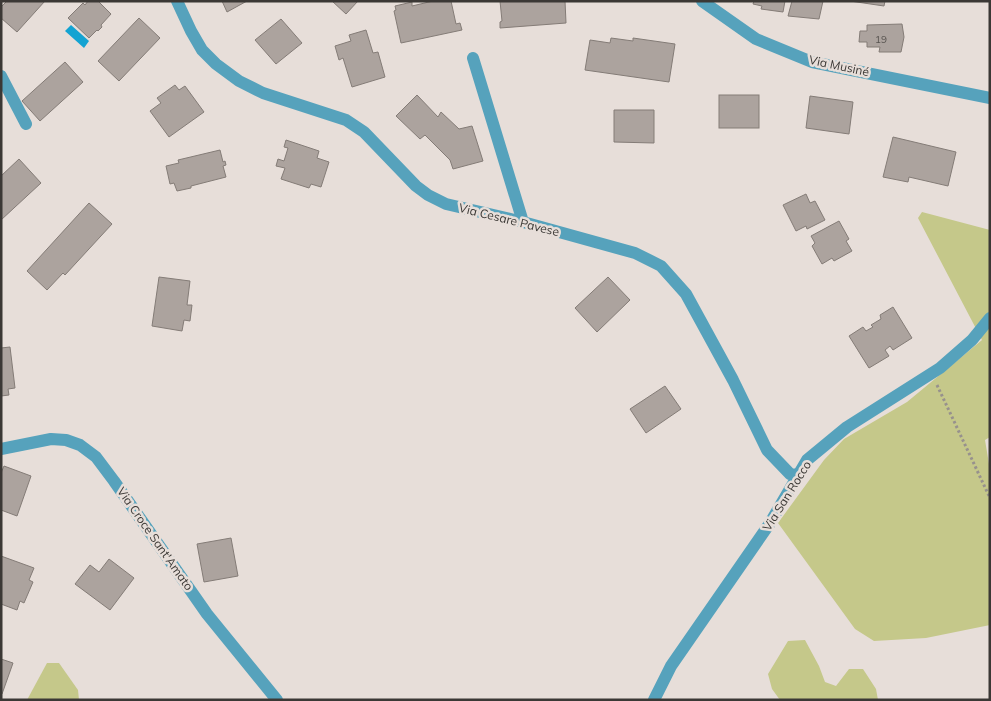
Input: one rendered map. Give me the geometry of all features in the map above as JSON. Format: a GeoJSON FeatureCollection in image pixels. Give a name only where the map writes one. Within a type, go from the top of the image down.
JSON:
{"type":"FeatureCollection","features":[{"type":"Feature","properties":{"kind":"street","name":"Via Cesare Pavese"},"geometry":{"type":"LineString","coordinates":[[176,1],[202,50],[216,64],[239,81],[263,94],[346,120],[364,132],[416,186],[428,195],[446,204],[523,222],[635,253],[661,266],[686,294],[733,380],[766,450],[790,474],[798,475]]}},
{"type":"Feature","properties":{"kind":"street","name":"Via Musiné"},"geometry":{"type":"LineString","coordinates":[[702,1],[756,39],[812,62],[990,98]]}},
{"type":"Feature","properties":{"kind":"street"},"geometry":{"type":"LineString","coordinates":[[473,58],[523,222]]}},
{"type":"Feature","properties":{"kind":"street"},"geometry":{"type":"LineString","coordinates":[[1,76],[26,124]]}},
{"type":"Feature","properties":{"kind":"street","name":"Via San Rocco"},"geometry":{"type":"LineString","coordinates":[[654,700],[671,666],[770,523],[807,460],[847,426],[931,373],[972,340],[990,318]]}},
{"type":"Feature","properties":{"kind":"street","name":"Via Croce Sant'Amato"},"geometry":{"type":"LineString","coordinates":[[2,451],[51,439],[66,440],[80,445],[96,457],[207,614],[277,700]]}},
{"type":"Feature","properties":{"kind":"path"},"geometry":{"type":"LineString","coordinates":[[931,373],[990,498]]}},
{"type":"Feature","properties":{"kind":"green space"},"geometry":{"type":"Polygon","coordinates":[[[922,212],[990,230],[990,437],[985,440],[990,470],[990,625],[926,638],[874,641],[855,629],[778,523],[824,460],[844,439],[907,402],[982,340],[918,218],[922,212]]]}},
{"type":"Feature","properties":{"kind":"green space"},"geometry":{"type":"Polygon","coordinates":[[[805,640],[825,682],[836,686],[849,669],[863,669],[876,689],[878,700],[780,700],[772,689],[768,674],[788,641],[805,640]]]}},
{"type":"Feature","properties":{"kind":"green space"},"geometry":{"type":"Polygon","coordinates":[[[47,663],[59,663],[78,690],[79,700],[27,700],[47,663]]]}},
{"type":"Feature","properties":{"kind":"water"},"geometry":{"type":"Polygon","coordinates":[[[71,25],[89,41],[84,48],[65,31],[71,25]]]}},
{"type":"Feature","properties":{"kind":"building"},"geometry":{"type":"Polygon","coordinates":[[[7,1],[45,1],[17,32],[1,18],[1,7],[7,1]]]}},
{"type":"Feature","properties":{"kind":"building"},"geometry":{"type":"Polygon","coordinates":[[[88,1],[98,1],[111,14],[101,25],[102,27],[89,38],[68,18],[83,3],[85,5],[88,1]]]}},
{"type":"Feature","properties":{"kind":"building"},"geometry":{"type":"Polygon","coordinates":[[[222,1],[247,1],[227,12],[222,1]]]}},
{"type":"Feature","properties":{"kind":"building"},"geometry":{"type":"Polygon","coordinates":[[[332,1],[358,1],[346,14],[332,1]]]}},
{"type":"Feature","properties":{"kind":"building"},"geometry":{"type":"Polygon","coordinates":[[[433,1],[451,1],[456,24],[460,23],[462,30],[401,43],[394,11],[396,10],[395,6],[412,2],[412,6],[433,1]]]}},
{"type":"Feature","properties":{"kind":"building"},"geometry":{"type":"Polygon","coordinates":[[[500,1],[565,1],[566,23],[500,28],[500,22],[502,21],[500,1]]]}},
{"type":"Feature","properties":{"kind":"building"},"geometry":{"type":"Polygon","coordinates":[[[754,1],[785,1],[783,12],[761,9],[762,6],[753,4],[754,1]]]}},
{"type":"Feature","properties":{"kind":"building"},"geometry":{"type":"Polygon","coordinates":[[[792,1],[823,1],[819,19],[788,16],[792,1]]]}},
{"type":"Feature","properties":{"kind":"building"},"geometry":{"type":"Polygon","coordinates":[[[850,1],[885,1],[884,6],[850,1]]]}},
{"type":"Feature","properties":{"kind":"building"},"geometry":{"type":"Polygon","coordinates":[[[139,18],[160,38],[119,81],[98,61],[139,18]]]}},
{"type":"Feature","properties":{"kind":"building"},"geometry":{"type":"Polygon","coordinates":[[[281,19],[302,43],[276,64],[255,40],[281,19]]]}},
{"type":"Feature","properties":{"kind":"building"},"geometry":{"type":"Polygon","coordinates":[[[902,24],[904,37],[901,52],[879,52],[880,47],[867,47],[867,42],[859,42],[860,31],[867,31],[867,25],[902,24]]]}},
{"type":"Feature","properties":{"kind":"building"},"geometry":{"type":"Polygon","coordinates":[[[366,30],[373,53],[378,52],[385,77],[352,87],[343,58],[339,60],[335,46],[351,41],[349,35],[366,30]]]}},
{"type":"Feature","properties":{"kind":"building"},"geometry":{"type":"Polygon","coordinates":[[[611,38],[633,41],[633,38],[675,44],[669,82],[585,70],[590,40],[610,43],[611,38]]]}},
{"type":"Feature","properties":{"kind":"building"},"geometry":{"type":"Polygon","coordinates":[[[65,62],[83,82],[40,121],[22,101],[65,62]]]}},
{"type":"Feature","properties":{"kind":"building"},"geometry":{"type":"Polygon","coordinates":[[[175,85],[179,90],[185,86],[204,112],[169,137],[150,111],[161,103],[157,98],[175,85]]]}},
{"type":"Feature","properties":{"kind":"building"},"geometry":{"type":"Polygon","coordinates":[[[417,95],[438,117],[441,112],[459,129],[472,126],[483,161],[453,169],[450,160],[425,135],[420,139],[396,116],[417,95]]]}},
{"type":"Feature","properties":{"kind":"building"},"geometry":{"type":"Polygon","coordinates":[[[719,95],[759,95],[759,128],[719,128],[719,95]]]}},
{"type":"Feature","properties":{"kind":"building"},"geometry":{"type":"Polygon","coordinates":[[[810,96],[853,102],[849,134],[806,128],[810,96]]]}},
{"type":"Feature","properties":{"kind":"building"},"geometry":{"type":"Polygon","coordinates":[[[614,110],[654,110],[654,143],[614,142],[614,110]]]}},
{"type":"Feature","properties":{"kind":"building"},"geometry":{"type":"Polygon","coordinates":[[[893,137],[956,152],[948,186],[909,177],[908,182],[883,177],[893,137]]]}},
{"type":"Feature","properties":{"kind":"building"},"geometry":{"type":"Polygon","coordinates":[[[286,140],[319,151],[317,158],[329,162],[321,187],[311,184],[309,188],[281,179],[285,168],[276,166],[278,159],[284,161],[288,148],[284,147],[286,140]]]}},
{"type":"Feature","properties":{"kind":"building"},"geometry":{"type":"Polygon","coordinates":[[[220,150],[223,162],[225,161],[226,165],[223,166],[226,177],[177,191],[174,183],[170,184],[166,166],[179,163],[178,160],[220,150]]]}},
{"type":"Feature","properties":{"kind":"building"},"geometry":{"type":"Polygon","coordinates":[[[19,159],[41,183],[1,220],[1,176],[19,159]]]}},
{"type":"Feature","properties":{"kind":"building"},"geometry":{"type":"Polygon","coordinates":[[[806,194],[810,203],[815,201],[825,220],[807,229],[806,226],[796,231],[783,205],[806,194]]]}},
{"type":"Feature","properties":{"kind":"building"},"geometry":{"type":"Polygon","coordinates":[[[89,203],[112,224],[65,275],[63,273],[47,290],[27,271],[89,203]]]}},
{"type":"Feature","properties":{"kind":"building"},"geometry":{"type":"Polygon","coordinates":[[[839,221],[849,239],[846,241],[852,251],[834,261],[832,258],[822,264],[812,246],[815,243],[811,236],[839,221]]]}},
{"type":"Feature","properties":{"kind":"building"},"geometry":{"type":"Polygon","coordinates":[[[159,277],[190,281],[187,305],[192,305],[190,321],[184,320],[182,331],[152,326],[159,277]]]}},
{"type":"Feature","properties":{"kind":"building"},"geometry":{"type":"Polygon","coordinates":[[[608,277],[630,300],[597,332],[575,308],[608,277]]]}},
{"type":"Feature","properties":{"kind":"building"},"geometry":{"type":"Polygon","coordinates":[[[893,307],[912,338],[893,350],[890,346],[885,350],[889,356],[869,368],[849,336],[863,327],[866,331],[873,327],[871,325],[881,319],[880,315],[893,307]]]}},
{"type":"Feature","properties":{"kind":"building"},"geometry":{"type":"Polygon","coordinates":[[[10,347],[15,388],[8,389],[9,395],[1,396],[1,348],[10,347]]]}},
{"type":"Feature","properties":{"kind":"building"},"geometry":{"type":"Polygon","coordinates":[[[665,386],[681,409],[646,433],[630,409],[665,386]]]}},
{"type":"Feature","properties":{"kind":"building"},"geometry":{"type":"Polygon","coordinates":[[[4,466],[31,476],[17,516],[1,510],[1,473],[4,466]]]}},
{"type":"Feature","properties":{"kind":"building"},"geometry":{"type":"Polygon","coordinates":[[[231,538],[238,576],[204,582],[197,544],[231,538]]]}},
{"type":"Feature","properties":{"kind":"building"},"geometry":{"type":"Polygon","coordinates":[[[1,556],[34,568],[29,580],[33,582],[24,603],[20,601],[17,610],[1,604],[1,556]]]}},
{"type":"Feature","properties":{"kind":"building"},"geometry":{"type":"Polygon","coordinates":[[[109,559],[134,578],[110,610],[75,584],[90,565],[99,572],[109,559]]]}},
{"type":"Feature","properties":{"kind":"building"},"geometry":{"type":"Polygon","coordinates":[[[1,659],[13,663],[2,694],[1,694],[1,659]]]}}]}
